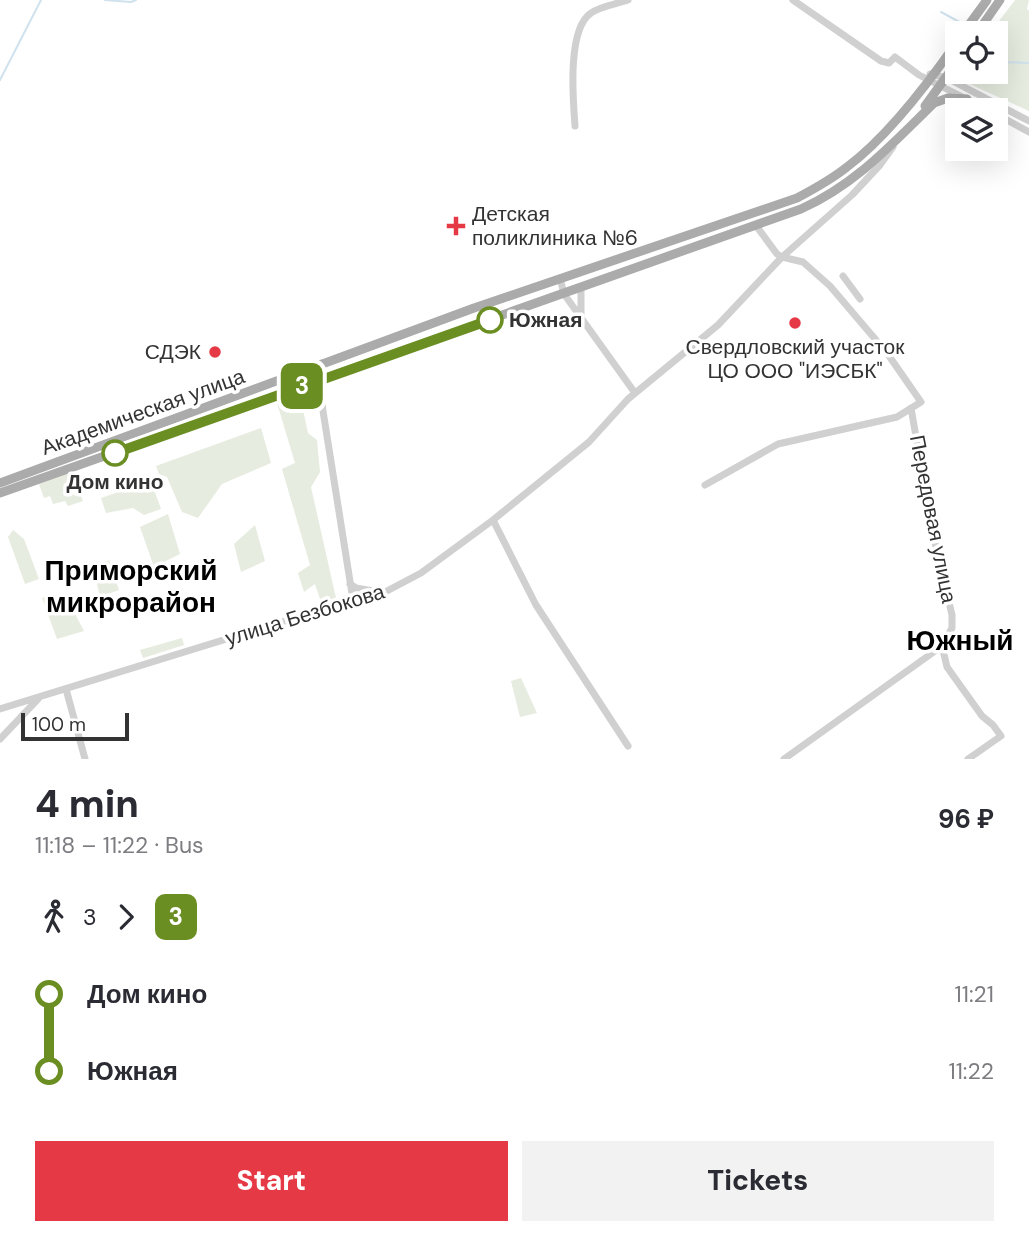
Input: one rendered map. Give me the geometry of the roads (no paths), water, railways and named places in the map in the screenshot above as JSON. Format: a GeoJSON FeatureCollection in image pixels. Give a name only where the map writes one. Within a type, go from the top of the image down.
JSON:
{"type":"FeatureCollection","features":[{"type":"Feature","properties":{"kind":"main road"},"geometry":{"type":"LineString","coordinates":[[972,21],[987,0]]}},
{"type":"Feature","properties":{"kind":"main road"},"geometry":{"type":"LineString","coordinates":[[986,21],[1000,0]]}},
{"type":"Feature","properties":{"kind":"main road","name":"Академическая улица"},"geometry":{"type":"LineString","coordinates":[[0,482],[248,393],[322,363],[531,288],[751,215],[807,192],[860,157],[945,59]]}},
{"type":"Feature","properties":{"kind":"main road"},"geometry":{"type":"LineString","coordinates":[[902,134],[944,82]]}},
{"type":"Feature","properties":{"kind":"main road"},"geometry":{"type":"LineString","coordinates":[[0,494],[757,227],[812,204],[845,186],[881,156],[934,103],[945,99]]}},
{"type":"Feature","properties":{"kind":"main road"},"geometry":{"type":"LineString","coordinates":[[531,288],[533,304]]}},
{"type":"Feature","properties":{"kind":"street"},"geometry":{"type":"LineString","coordinates":[[575,126],[575,42],[580,25],[591,13],[628,0]]}},
{"type":"Feature","properties":{"kind":"street"},"geometry":{"type":"LineString","coordinates":[[793,0],[881,61],[889,63],[895,57],[909,67],[1029,121]]}},
{"type":"Feature","properties":{"kind":"street"},"geometry":{"type":"LineString","coordinates":[[944,82],[966,98]]}},
{"type":"Feature","properties":{"kind":"street"},"geometry":{"type":"LineString","coordinates":[[1008,121],[1029,132]]}},
{"type":"Feature","properties":{"kind":"street","name":"улица Безбокова"},"geometry":{"type":"LineString","coordinates":[[0,709],[385,592],[421,573],[493,520],[589,442],[635,393],[718,325],[782,257],[852,195],[880,165],[902,134]]}},
{"type":"Feature","properties":{"kind":"street"},"geometry":{"type":"LineString","coordinates":[[705,485],[778,444],[897,416],[921,402],[887,353],[816,271],[803,262],[777,254],[757,227]]}},
{"type":"Feature","properties":{"kind":"street"},"geometry":{"type":"LineString","coordinates":[[843,276],[860,299]]}},
{"type":"Feature","properties":{"kind":"street"},"geometry":{"type":"LineString","coordinates":[[561,278],[564,294],[581,314],[635,393]]}},
{"type":"Feature","properties":{"kind":"street"},"geometry":{"type":"LineString","coordinates":[[581,288],[581,314]]}},
{"type":"Feature","properties":{"kind":"street"},"geometry":{"type":"LineString","coordinates":[[322,363],[320,379],[353,600]]}},
{"type":"Feature","properties":{"kind":"street","name":"Передовая улица"},"geometry":{"type":"LineString","coordinates":[[911,408],[933,534],[952,615],[952,628],[942,646]]}},
{"type":"Feature","properties":{"kind":"street"},"geometry":{"type":"LineString","coordinates":[[493,520],[536,605],[628,746]]}},
{"type":"Feature","properties":{"kind":"street"},"geometry":{"type":"LineString","coordinates":[[350,584],[367,591],[385,592]]}},
{"type":"Feature","properties":{"kind":"street"},"geometry":{"type":"LineString","coordinates":[[784,759],[942,646],[947,667],[982,716],[1001,736],[968,759]]}},
{"type":"Feature","properties":{"kind":"street"},"geometry":{"type":"LineString","coordinates":[[66,689],[85,759]]}},
{"type":"Feature","properties":{"kind":"street","name":"улица Безбокова"},"geometry":{"type":"LineString","coordinates":[[0,739],[39,698]]}},
{"type":"Feature","properties":{"kind":"waterway"},"geometry":{"type":"LineString","coordinates":[[0,80],[41,0]]}},
{"type":"Feature","properties":{"kind":"waterway"},"geometry":{"type":"LineString","coordinates":[[105,0],[136,0]]}},
{"type":"Feature","properties":{"kind":"waterway"},"geometry":{"type":"LineString","coordinates":[[941,12],[958,21]]}},
{"type":"Feature","properties":{"kind":"waterway"},"geometry":{"type":"LineString","coordinates":[[1008,62],[1029,63]]}},
{"type":"Feature","properties":{"kind":"place","name":"Детская поликлиника №6"},"geometry":{"type":"Point","coordinates":[456,226]}},
{"type":"Feature","properties":{"kind":"place","name":"Южная"},"geometry":{"type":"Point","coordinates":[490,320]}},
{"type":"Feature","properties":{"kind":"place","name":"Свердловский участок ЦО ООО \"ИЭСБК\""},"geometry":{"type":"Point","coordinates":[795,323]}},
{"type":"Feature","properties":{"kind":"place","name":"СДЭК"},"geometry":{"type":"Point","coordinates":[215,352]}},
{"type":"Feature","properties":{"kind":"place","name":"Дом кино"},"geometry":{"type":"Point","coordinates":[115,453]}},
{"type":"Feature","properties":{"kind":"district","name":"Приморский микрорайон"},"geometry":{"type":"Point","coordinates":[131,586]}},
{"type":"Feature","properties":{"kind":"district","name":"Южный"},"geometry":{"type":"Point","coordinates":[960,640]}}]}
